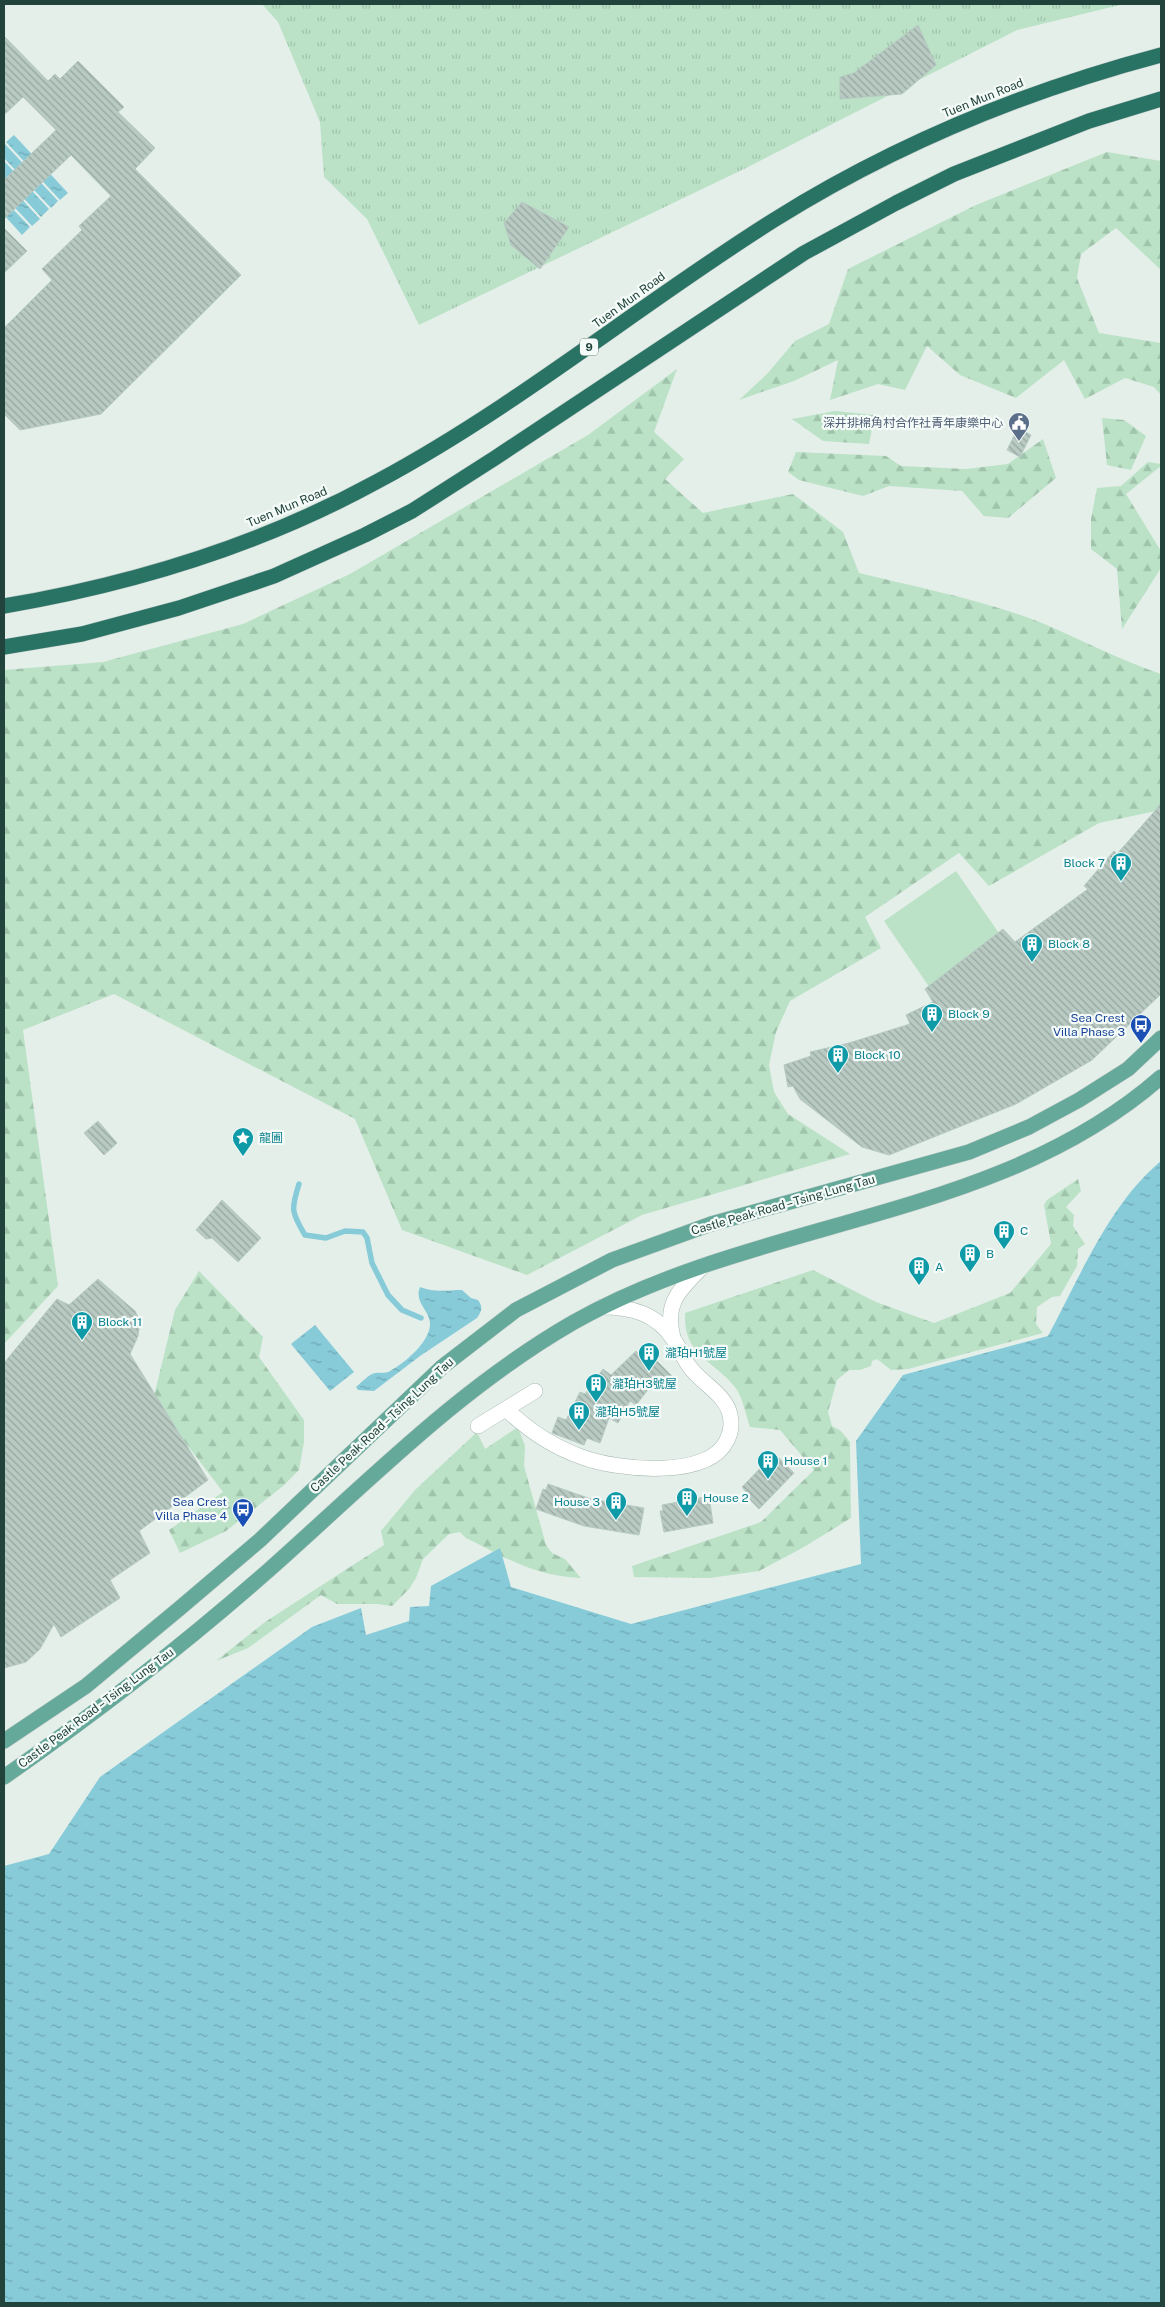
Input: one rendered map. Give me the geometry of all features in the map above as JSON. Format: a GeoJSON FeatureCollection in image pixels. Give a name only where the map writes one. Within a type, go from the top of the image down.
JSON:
{"type":"FeatureCollection","features":[{"type":"Feature","properties":{"kind":"highway","name":"Tuen Mun Road"},"geometry":{"type":"LineString","coordinates":[[4,606],[103,586],[160,570],[290,523],[351,495],[424,456],[487,418],[694,272],[776,219],[851,176],[934,134],[1005,105],[1081,77],[1161,55]]}},
{"type":"Feature","properties":{"kind":"highway"},"geometry":{"type":"LineString","coordinates":[[4,648],[82,634],[179,608],[274,576],[365,535],[412,511],[495,458],[812,248],[954,174],[1089,121],[1161,100]]}},
{"type":"Feature","properties":{"kind":"main road","name":"Castle Peak Road – Tsing Lung Tau"},"geometry":{"type":"LineString","coordinates":[[4,1741],[86,1686],[180,1608],[260,1540],[442,1367],[516,1310],[612,1260],[710,1224],[969,1152],[1029,1127],[1079,1100],[1128,1069],[1161,1038]]}},
{"type":"Feature","properties":{"kind":"main road","name":"Castle Peak Road – Tsing Lung Tau"},"geometry":{"type":"LineString","coordinates":[[4,1777],[103,1705],[193,1634],[270,1569],[401,1449],[466,1394],[536,1344],[602,1307],[645,1287],[704,1264],[831,1226],[900,1208],[980,1182],[1018,1166],[1094,1126],[1161,1077]]}},
{"type":"Feature","properties":{"kind":"street"},"geometry":{"type":"LineString","coordinates":[[506,1409],[520,1422],[556,1446],[592,1460],[617,1466],[670,1467],[702,1461],[716,1454],[725,1445],[730,1432],[731,1418],[723,1400],[689,1367],[673,1338],[669,1322],[672,1305],[678,1291],[704,1264]]}},
{"type":"Feature","properties":{"kind":"street"},"geometry":{"type":"LineString","coordinates":[[602,1307],[626,1307],[641,1311],[658,1323],[673,1338]]}},
{"type":"Feature","properties":{"kind":"street"},"geometry":{"type":"LineString","coordinates":[[478,1426],[535,1391]]}},
{"type":"Feature","properties":{"kind":"green space"},"geometry":{"type":"Polygon","coordinates":[[[262,4],[1124,4],[1017,30],[746,168],[419,325],[367,219],[324,177],[320,122],[278,22],[262,4]]]}},
{"type":"Feature","properties":{"kind":"green space"},"geometry":{"type":"Polygon","coordinates":[[[1107,152],[1161,161],[1161,270],[1116,228],[1081,254],[1077,278],[1099,333],[1161,343],[1161,395],[1154,387],[1125,378],[1085,399],[1064,360],[1016,398],[960,375],[927,346],[905,390],[878,384],[830,400],[838,360],[794,381],[739,400],[767,374],[795,341],[829,324],[848,269],[976,205],[1107,152]]]}},
{"type":"Feature","properties":{"kind":"green space"},"geometry":{"type":"Polygon","coordinates":[[[677,369],[654,432],[684,459],[665,479],[703,513],[793,494],[843,532],[859,573],[952,595],[1020,615],[1161,674],[1161,810],[1099,823],[989,886],[959,853],[865,917],[881,948],[790,1001],[776,1032],[769,1065],[774,1092],[788,1114],[850,1154],[642,1215],[527,1275],[402,1230],[355,1119],[114,994],[23,1030],[58,1286],[4,1344],[4,670],[103,662],[243,624],[350,574],[588,435],[677,369]]]}},
{"type":"Feature","properties":{"kind":"green space"},"geometry":{"type":"Polygon","coordinates":[[[835,411],[875,415],[869,444],[823,441],[792,419],[835,411]]]}},
{"type":"Feature","properties":{"kind":"green space"},"geometry":{"type":"Polygon","coordinates":[[[1102,418],[1124,420],[1146,436],[1131,470],[1107,465],[1102,418]]]}},
{"type":"Feature","properties":{"kind":"green space"},"geometry":{"type":"Polygon","coordinates":[[[1043,439],[1056,478],[1008,518],[984,516],[962,491],[889,486],[863,496],[799,480],[788,472],[796,452],[886,456],[901,466],[966,469],[1008,464],[1043,439]]]}},
{"type":"Feature","properties":{"kind":"green space"},"geometry":{"type":"Polygon","coordinates":[[[1148,462],[1161,464],[1161,466],[1126,494],[1161,551],[1161,568],[1122,629],[1117,569],[1091,549],[1091,519],[1097,488],[1121,486],[1148,462]]]}},
{"type":"Feature","properties":{"kind":"green space"},"geometry":{"type":"Polygon","coordinates":[[[956,871],[1003,939],[930,988],[884,921],[956,871]]]}},
{"type":"Feature","properties":{"kind":"green space"},"geometry":{"type":"Polygon","coordinates":[[[1078,1179],[1081,1191],[1066,1207],[1074,1215],[1073,1226],[1085,1244],[1078,1249],[1077,1266],[1060,1296],[1052,1297],[1037,1307],[1036,1324],[1043,1333],[908,1369],[891,1370],[877,1359],[872,1361],[871,1366],[860,1370],[849,1370],[837,1380],[828,1412],[832,1426],[841,1431],[850,1442],[851,1518],[804,1547],[759,1571],[710,1578],[634,1577],[632,1566],[761,1522],[814,1470],[780,1430],[750,1427],[738,1391],[694,1347],[686,1327],[685,1313],[813,1270],[876,1302],[934,1323],[1010,1293],[1051,1244],[1044,1205],[1047,1200],[1078,1179]]]}},
{"type":"Feature","properties":{"kind":"green space"},"geometry":{"type":"Polygon","coordinates":[[[199,1271],[263,1337],[259,1357],[304,1420],[304,1442],[299,1470],[283,1486],[226,1531],[180,1553],[169,1530],[223,1492],[153,1400],[175,1310],[199,1271]]]}},
{"type":"Feature","properties":{"kind":"green space"},"geometry":{"type":"Polygon","coordinates":[[[518,1427],[525,1446],[524,1466],[546,1545],[552,1553],[565,1559],[581,1578],[564,1577],[535,1570],[466,1538],[460,1532],[449,1534],[423,1559],[416,1578],[409,1589],[392,1606],[337,1604],[321,1595],[248,1648],[216,1661],[265,1622],[384,1545],[381,1531],[415,1490],[477,1432],[485,1449],[518,1427]]]}},
{"type":"Feature","properties":{"kind":"water"},"geometry":{"type":"Polygon","coordinates":[[[14,135],[68,193],[60,200],[6,142],[14,135]]]}},
{"type":"Feature","properties":{"kind":"water"},"geometry":{"type":"Polygon","coordinates":[[[4,143],[58,201],[51,208],[4,158],[4,143]]]}},
{"type":"Feature","properties":{"kind":"water"},"geometry":{"type":"Polygon","coordinates":[[[4,161],[49,209],[41,217],[4,177],[4,161]]]}},
{"type":"Feature","properties":{"kind":"water"},"geometry":{"type":"Polygon","coordinates":[[[4,180],[40,219],[32,226],[4,196],[4,180]]]}},
{"type":"Feature","properties":{"kind":"water"},"geometry":{"type":"Polygon","coordinates":[[[4,200],[30,227],[22,235],[4,215],[4,200]]]}},
{"type":"Feature","properties":{"kind":"water"},"geometry":{"type":"Polygon","coordinates":[[[1161,1161],[1161,2303],[4,2303],[4,1866],[49,1854],[100,1777],[312,1627],[361,1608],[366,1635],[409,1621],[410,1607],[429,1606],[431,1586],[500,1548],[511,1587],[631,1624],[861,1564],[856,1441],[903,1375],[1048,1336],[1084,1266],[1111,1220],[1126,1198],[1161,1161]]]}},
{"type":"Feature","properties":{"kind":"water"},"geometry":{"type":"Polygon","coordinates":[[[420,1287],[436,1291],[462,1290],[471,1298],[478,1300],[481,1305],[480,1313],[477,1318],[420,1356],[374,1391],[358,1390],[356,1387],[370,1375],[388,1372],[403,1363],[422,1344],[429,1330],[430,1323],[420,1302],[420,1287]]]}},
{"type":"Feature","properties":{"kind":"water"},"geometry":{"type":"Polygon","coordinates":[[[315,1325],[354,1372],[330,1391],[291,1344],[315,1325]]]}},
{"type":"Feature","properties":{"kind":"building"},"geometry":{"type":"Polygon","coordinates":[[[918,25],[936,65],[902,94],[840,99],[840,77],[854,73],[918,25]]]}},
{"type":"Feature","properties":{"kind":"building"},"geometry":{"type":"Polygon","coordinates":[[[4,36],[48,81],[55,74],[60,79],[78,61],[124,107],[118,112],[155,148],[135,169],[241,275],[101,414],[20,430],[4,414],[4,328],[52,280],[42,269],[82,230],[79,226],[111,196],[71,155],[4,219],[4,180],[56,130],[23,97],[4,115],[4,36]]]}},
{"type":"Feature","properties":{"kind":"building"},"geometry":{"type":"Polygon","coordinates":[[[522,202],[569,227],[540,269],[511,245],[504,223],[522,202]]]}},
{"type":"Feature","properties":{"kind":"building"},"geometry":{"type":"Polygon","coordinates":[[[4,228],[27,251],[4,273],[4,228]]]}},
{"type":"Feature","properties":{"kind":"building","name":"深井排棉角村合作社青年康樂中心"},"geometry":{"type":"Polygon","coordinates":[[[1018,428],[1031,435],[1020,457],[1007,450],[1018,428]]]}},
{"type":"Feature","properties":{"kind":"building"},"geometry":{"type":"Polygon","coordinates":[[[1161,804],[1161,994],[1092,1060],[1016,1104],[889,1155],[862,1147],[800,1099],[793,1086],[788,1087],[784,1065],[811,1056],[810,1052],[849,1043],[910,1024],[906,1015],[933,1002],[925,989],[1003,929],[1015,942],[1088,889],[1084,886],[1114,851],[1117,854],[1161,804]]]}},
{"type":"Feature","properties":{"kind":"building"},"geometry":{"type":"Polygon","coordinates":[[[98,1121],[117,1143],[104,1155],[84,1133],[98,1121]]]}},
{"type":"Feature","properties":{"kind":"building"},"geometry":{"type":"Polygon","coordinates":[[[222,1200],[261,1238],[238,1262],[212,1238],[206,1239],[196,1230],[222,1200]]]}},
{"type":"Feature","properties":{"kind":"building"},"geometry":{"type":"Polygon","coordinates":[[[98,1279],[135,1311],[140,1321],[138,1336],[130,1354],[208,1480],[139,1531],[150,1553],[110,1580],[120,1598],[61,1637],[54,1624],[40,1649],[26,1662],[4,1668],[4,1363],[57,1299],[69,1305],[98,1279]]]}},
{"type":"Feature","properties":{"kind":"building"},"geometry":{"type":"Polygon","coordinates":[[[636,1351],[645,1361],[651,1355],[675,1379],[663,1391],[654,1382],[636,1405],[630,1401],[618,1423],[609,1418],[600,1443],[587,1438],[584,1445],[552,1433],[558,1417],[566,1420],[580,1392],[585,1394],[603,1369],[611,1375],[636,1351]]]}},
{"type":"Feature","properties":{"kind":"building","name":"House 1"},"geometry":{"type":"Polygon","coordinates":[[[772,1456],[777,1461],[779,1458],[794,1473],[759,1509],[744,1494],[746,1492],[742,1487],[772,1456]]]}},
{"type":"Feature","properties":{"kind":"building"},"geometry":{"type":"Polygon","coordinates":[[[548,1484],[591,1499],[644,1508],[639,1535],[584,1526],[536,1509],[543,1489],[546,1490],[548,1484]]]}},
{"type":"Feature","properties":{"kind":"building","name":"House 2"},"geometry":{"type":"Polygon","coordinates":[[[705,1497],[706,1503],[710,1503],[713,1523],[664,1532],[660,1511],[663,1511],[662,1505],[705,1497]]]}},
{"type":"Feature","properties":{"kind":"waterway"},"geometry":{"type":"LineString","coordinates":[[299,1184],[294,1210],[297,1221],[305,1235],[326,1238],[345,1231],[363,1232],[367,1238],[372,1263],[388,1295],[402,1310],[421,1318]]}},
{"type":"Feature","properties":{"kind":"place","name":"深井排棉角村合作社青年康樂中心"},"geometry":{"type":"Point","coordinates":[1019,442]}},
{"type":"Feature","properties":{"kind":"place","name":"Block 7"},"geometry":{"type":"Point","coordinates":[1121,882]}},
{"type":"Feature","properties":{"kind":"place","name":"Block 8"},"geometry":{"type":"Point","coordinates":[1032,963]}},
{"type":"Feature","properties":{"kind":"place","name":"Block 9"},"geometry":{"type":"Point","coordinates":[932,1033]}},
{"type":"Feature","properties":{"kind":"place","name":"Sea Crest Villa Phase 3"},"geometry":{"type":"Point","coordinates":[1141,1044]}},
{"type":"Feature","properties":{"kind":"place","name":"Block 10"},"geometry":{"type":"Point","coordinates":[838,1074]}},
{"type":"Feature","properties":{"kind":"place","name":"龍圃"},"geometry":{"type":"Point","coordinates":[243,1157]}},
{"type":"Feature","properties":{"kind":"place","name":"C"},"geometry":{"type":"Point","coordinates":[1004,1250]}},
{"type":"Feature","properties":{"kind":"place","name":"B"},"geometry":{"type":"Point","coordinates":[970,1273]}},
{"type":"Feature","properties":{"kind":"place","name":"A"},"geometry":{"type":"Point","coordinates":[919,1286]}},
{"type":"Feature","properties":{"kind":"place","name":"Block 11"},"geometry":{"type":"Point","coordinates":[82,1341]}},
{"type":"Feature","properties":{"kind":"place","name":"瀧珀H1號屋"},"geometry":{"type":"Point","coordinates":[649,1372]}},
{"type":"Feature","properties":{"kind":"place","name":"瀧珀H3號屋"},"geometry":{"type":"Point","coordinates":[596,1403]}},
{"type":"Feature","properties":{"kind":"place","name":"瀧珀H5號屋"},"geometry":{"type":"Point","coordinates":[579,1431]}},
{"type":"Feature","properties":{"kind":"place","name":"House 1"},"geometry":{"type":"Point","coordinates":[768,1480]}},
{"type":"Feature","properties":{"kind":"place","name":"House 2"},"geometry":{"type":"Point","coordinates":[687,1517]}},
{"type":"Feature","properties":{"kind":"place","name":"House 3"},"geometry":{"type":"Point","coordinates":[616,1521]}},
{"type":"Feature","properties":{"kind":"place","name":"Sea Crest Villa Phase 4"},"geometry":{"type":"Point","coordinates":[243,1528]}}]}
